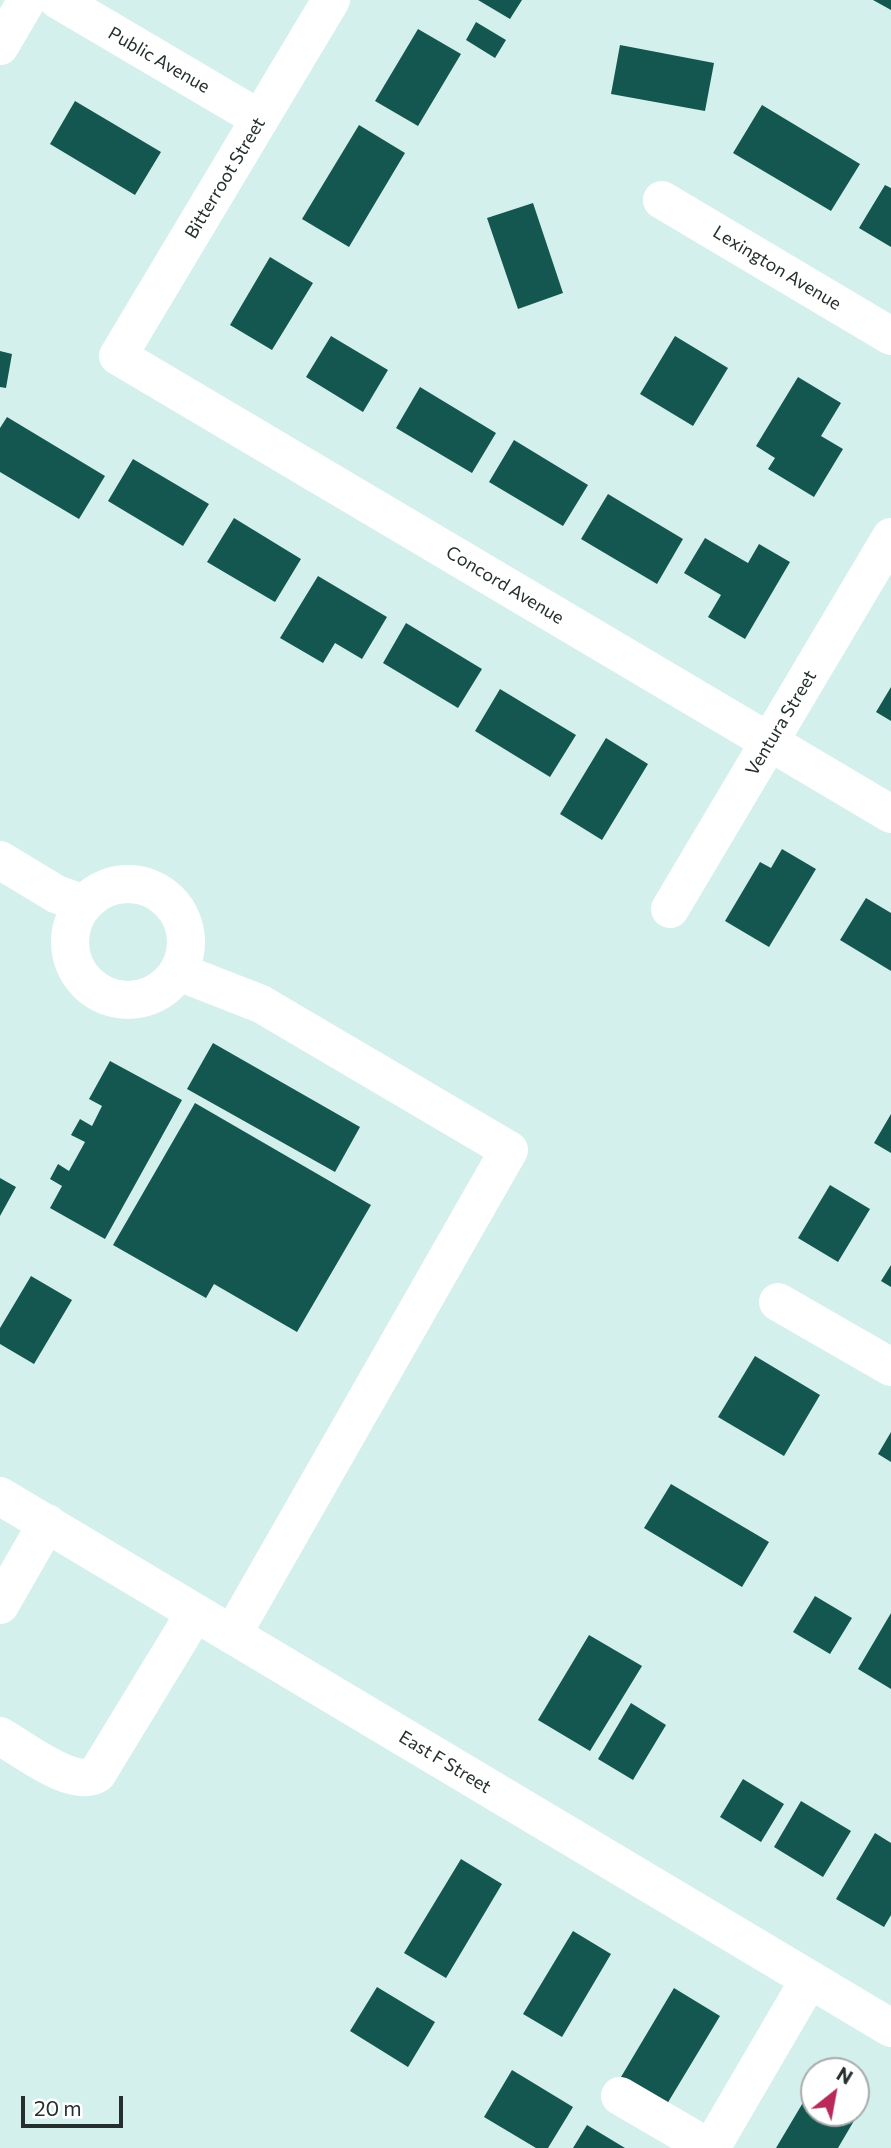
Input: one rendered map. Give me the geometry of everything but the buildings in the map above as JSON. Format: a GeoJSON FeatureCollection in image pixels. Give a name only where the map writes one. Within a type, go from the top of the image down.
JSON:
{"type":"FeatureCollection","features":[{"type":"Feature","properties":{"kind":"street"},"geometry":{"type":"LineString","coordinates":[[0,46],[27,0]]}},
{"type":"Feature","properties":{"kind":"street","name":"Public Avenue"},"geometry":{"type":"LineString","coordinates":[[58,0],[260,119]]}},
{"type":"Feature","properties":{"kind":"street","name":"Bitterroot Street"},"geometry":{"type":"LineString","coordinates":[[118,356],[331,0]]}},
{"type":"Feature","properties":{"kind":"street","name":"Lexington Avenue"},"geometry":{"type":"LineString","coordinates":[[662,200],[891,336]]}},
{"type":"Feature","properties":{"kind":"street","name":"Concord Avenue"},"geometry":{"type":"LineString","coordinates":[[118,356],[891,814]]}},
{"type":"Feature","properties":{"kind":"street","name":"Ventura Street"},"geometry":{"type":"LineString","coordinates":[[670,909],[891,537]]}},
{"type":"Feature","properties":{"kind":"street"},"geometry":{"type":"LineString","coordinates":[[0,860],[56,894],[83,904]]}},
{"type":"Feature","properties":{"kind":"street"},"geometry":{"type":"LineString","coordinates":[[135,884],[162,895],[181,916],[187,935],[186,954],[179,972],[166,987],[149,997],[131,1000],[112,998],[94,990],[80,976],[72,959],[70,940],[74,921],[83,904],[98,892],[116,885],[135,884]]}},
{"type":"Feature","properties":{"kind":"street"},"geometry":{"type":"LineString","coordinates":[[179,972],[261,1004],[509,1150],[232,1635]]}},
{"type":"Feature","properties":{"kind":"street"},"geometry":{"type":"LineString","coordinates":[[778,1302],[891,1367]]}},
{"type":"Feature","properties":{"kind":"street","name":"East F Street"},"geometry":{"type":"LineString","coordinates":[[0,1496],[891,2028]]}},
{"type":"Feature","properties":{"kind":"street"},"geometry":{"type":"LineString","coordinates":[[0,1605],[47,1523]]}},
{"type":"Feature","properties":{"kind":"street"},"geometry":{"type":"LineString","coordinates":[[0,1736],[71,1777],[88,1779],[97,1774],[195,1613]]}},
{"type":"Feature","properties":{"kind":"street"},"geometry":{"type":"LineString","coordinates":[[620,2096],[710,2148],[809,1979]]}}]}
